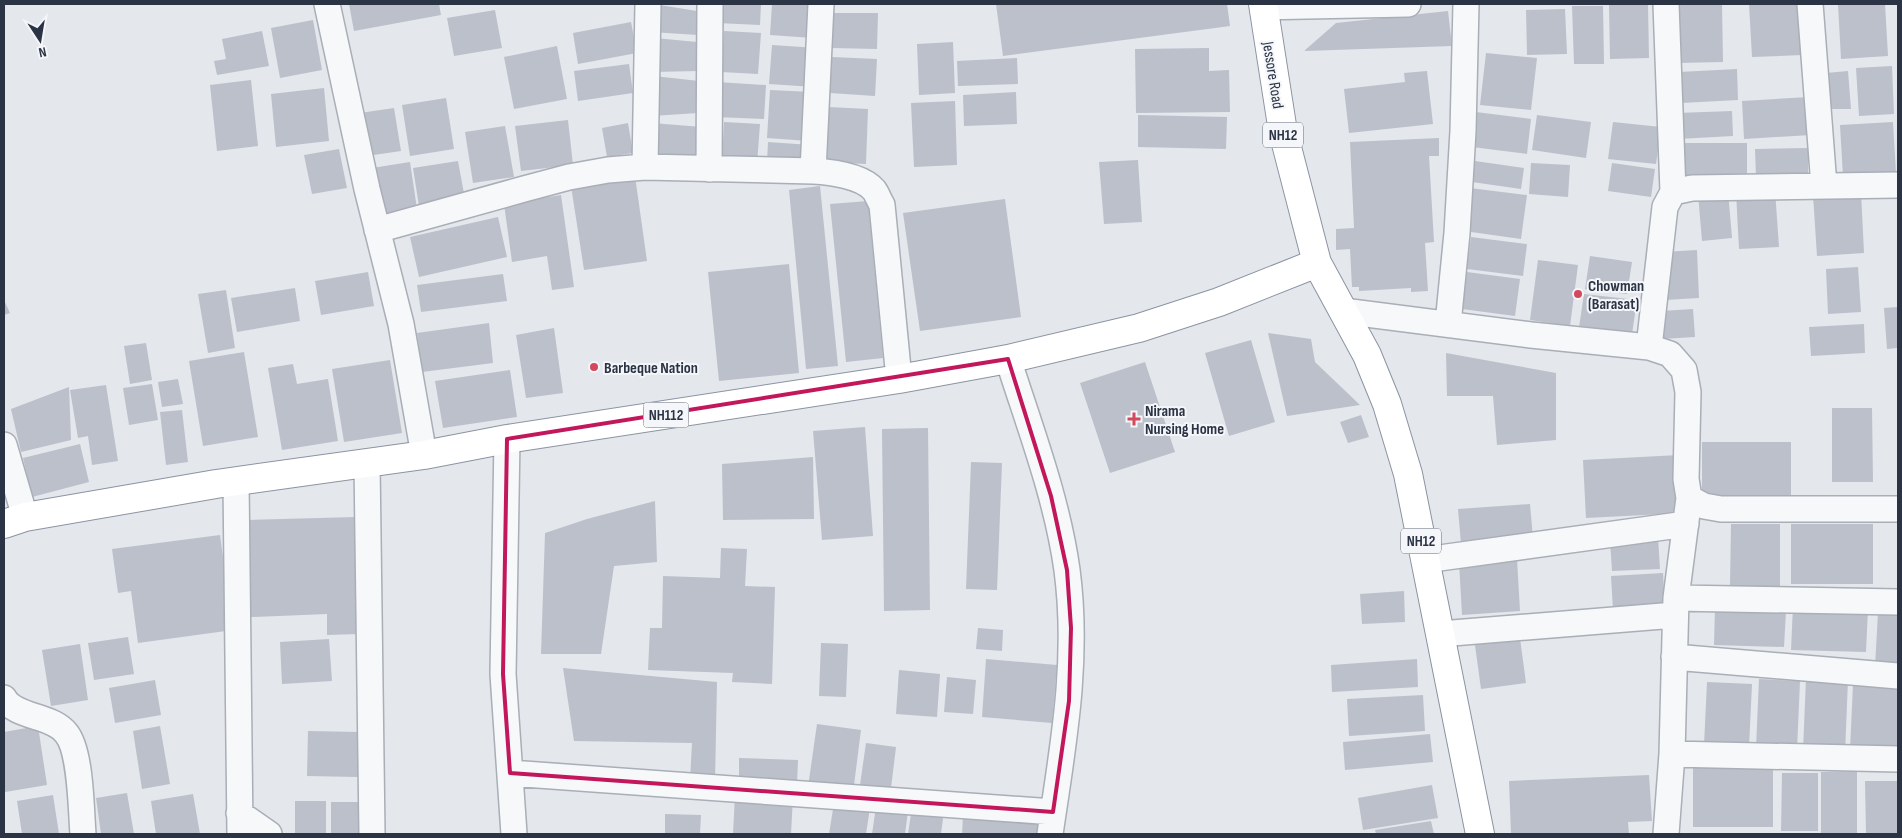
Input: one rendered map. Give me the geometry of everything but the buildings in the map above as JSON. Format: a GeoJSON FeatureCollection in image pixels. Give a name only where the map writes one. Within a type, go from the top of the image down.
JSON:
{"type":"FeatureCollection","features":[{"type":"Feature","properties":{"kind":"highway","name":"Jessore Road"},"geometry":{"type":"LineString","coordinates":[[1263,5],[1283,132],[1317,263]]}},
{"type":"Feature","properties":{"kind":"highway","name":"NH12"},"geometry":{"type":"LineString","coordinates":[[1317,263],[1367,355],[1387,404],[1408,474],[1480,834]]}},
{"type":"Feature","properties":{"kind":"highway","name":"NH112"},"geometry":{"type":"LineString","coordinates":[[15,520],[236,481],[424,455],[507,439],[899,379],[1008,359],[1139,328],[1219,302],[1317,263]]}},
{"type":"Feature","properties":{"kind":"street"},"geometry":{"type":"LineString","coordinates":[[327,4],[377,230],[402,324],[424,455]]}},
{"type":"Feature","properties":{"kind":"street"},"geometry":{"type":"LineString","coordinates":[[645,167],[648,4]]}},
{"type":"Feature","properties":{"kind":"street"},"geometry":{"type":"LineString","coordinates":[[709,169],[710,4]]}},
{"type":"Feature","properties":{"kind":"street"},"geometry":{"type":"LineString","coordinates":[[814,171],[821,4]]}},
{"type":"Feature","properties":{"kind":"street"},"geometry":{"type":"LineString","coordinates":[[1263,5],[1408,4]]}},
{"type":"Feature","properties":{"kind":"street"},"geometry":{"type":"LineString","coordinates":[[1448,324],[1457,233],[1463,131],[1466,4]]}},
{"type":"Feature","properties":{"kind":"street"},"geometry":{"type":"LineString","coordinates":[[1649,347],[1665,207],[1673,192],[1666,4]]}},
{"type":"Feature","properties":{"kind":"street"},"geometry":{"type":"LineString","coordinates":[[1810,4],[1824,186]]}},
{"type":"Feature","properties":{"kind":"street"},"geometry":{"type":"LineString","coordinates":[[377,230],[569,177],[608,170],[645,167],[825,171],[854,178],[874,190],[882,204],[899,379]]}},
{"type":"Feature","properties":{"kind":"street"},"geometry":{"type":"LineString","coordinates":[[1673,192],[1692,188],[1898,185]]}},
{"type":"Feature","properties":{"kind":"street"},"geometry":{"type":"LineString","coordinates":[[1343,311],[1649,347],[1670,354],[1684,370],[1688,392],[1686,479],[1689,498],[1676,606],[1672,754],[1666,834]]}},
{"type":"Feature","properties":{"kind":"street"},"geometry":{"type":"LineString","coordinates":[[510,773],[1051,823],[1069,701],[1071,628],[1067,570],[1051,496],[1008,359]]}},
{"type":"Feature","properties":{"kind":"street"},"geometry":{"type":"LineString","coordinates":[[507,439],[503,674],[514,834]]}},
{"type":"Feature","properties":{"kind":"street"},"geometry":{"type":"LineString","coordinates":[[4,445],[15,520]]}},
{"type":"Feature","properties":{"kind":"street"},"geometry":{"type":"LineString","coordinates":[[367,463],[372,834]]}},
{"type":"Feature","properties":{"kind":"street"},"geometry":{"type":"LineString","coordinates":[[236,481],[239,824],[269,834]]}},
{"type":"Feature","properties":{"kind":"street"},"geometry":{"type":"LineString","coordinates":[[1689,498],[1704,506],[1721,509],[1898,509]]}},
{"type":"Feature","properties":{"kind":"street"},"geometry":{"type":"LineString","coordinates":[[1425,560],[1686,524]]}},
{"type":"Feature","properties":{"kind":"street"},"geometry":{"type":"LineString","coordinates":[[1440,634],[1676,606],[1898,602]]}},
{"type":"Feature","properties":{"kind":"street"},"geometry":{"type":"LineString","coordinates":[[1674,658],[1898,676]]}},
{"type":"Feature","properties":{"kind":"street"},"geometry":{"type":"LineString","coordinates":[[4,698],[6,702],[20,711],[52,722],[65,732],[72,742],[76,760],[83,834]]}},
{"type":"Feature","properties":{"kind":"street"},"geometry":{"type":"LineString","coordinates":[[1672,754],[1898,759]]}},
{"type":"Feature","properties":{"kind":"highlighted area"},"geometry":{"type":"Polygon","coordinates":[[[1008,359],[1051,496],[1067,570],[1071,628],[1069,701],[1053,812],[510,773],[503,674],[507,439],[1008,359]]]}},
{"type":"Feature","properties":{"kind":"place","name":"Chowman (Barasat)"},"geometry":{"type":"Point","coordinates":[1578,294]}},
{"type":"Feature","properties":{"kind":"place","name":"Barbeque Nation"},"geometry":{"type":"Point","coordinates":[594,367]}},
{"type":"Feature","properties":{"kind":"place","name":"Nirama Nursing Home"},"geometry":{"type":"Point","coordinates":[1134,419]}}]}
